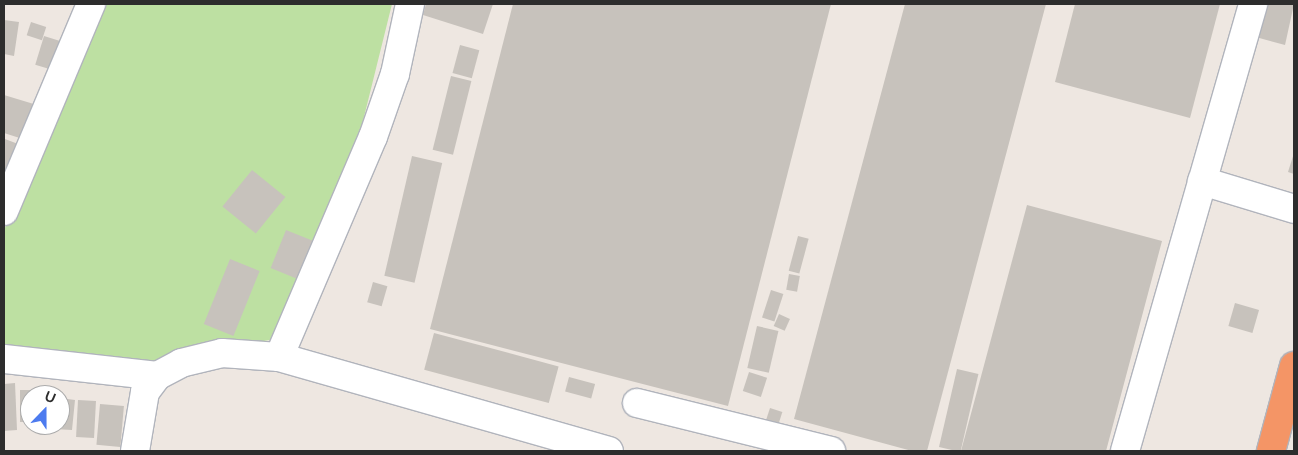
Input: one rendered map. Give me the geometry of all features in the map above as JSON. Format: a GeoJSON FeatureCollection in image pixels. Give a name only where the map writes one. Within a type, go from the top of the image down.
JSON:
{"type":"FeatureCollection","features":[{"type":"Feature","properties":{"kind":"highway"},"geometry":{"type":"LineString","coordinates":[[1271,451],[1294,366]]}},
{"type":"Feature","properties":{"kind":"street"},"geometry":{"type":"LineString","coordinates":[[4,211],[91,4]]}},
{"type":"Feature","properties":{"kind":"street"},"geometry":{"type":"LineString","coordinates":[[279,357],[378,122],[410,4]]}},
{"type":"Feature","properties":{"kind":"street"},"geometry":{"type":"LineString","coordinates":[[1125,451],[1253,4]]}},
{"type":"Feature","properties":{"kind":"street"},"geometry":{"type":"LineString","coordinates":[[1202,181],[1294,209]]}},
{"type":"Feature","properties":{"kind":"street"},"geometry":{"type":"LineString","coordinates":[[135,451],[145,392],[157,376],[181,363],[222,352],[279,357],[609,451]]}},
{"type":"Feature","properties":{"kind":"street"},"geometry":{"type":"LineString","coordinates":[[4,359],[157,376]]}},
{"type":"Feature","properties":{"kind":"street"},"geometry":{"type":"LineString","coordinates":[[637,403],[831,451]]}},
{"type":"Feature","properties":{"kind":"green space"},"geometry":{"type":"Polygon","coordinates":[[[95,4],[392,4],[360,133],[275,339],[87,373],[4,359],[4,230],[47,134],[95,4]]]}},
{"type":"Feature","properties":{"kind":"building"},"geometry":{"type":"Polygon","coordinates":[[[426,4],[493,4],[483,34],[423,15],[426,4]]]}},
{"type":"Feature","properties":{"kind":"building"},"geometry":{"type":"Polygon","coordinates":[[[513,4],[831,4],[728,406],[430,329],[513,4]]]}},
{"type":"Feature","properties":{"kind":"building"},"geometry":{"type":"Polygon","coordinates":[[[905,4],[1046,4],[927,451],[912,451],[794,419],[905,4]]]}},
{"type":"Feature","properties":{"kind":"building"},"geometry":{"type":"Polygon","coordinates":[[[1075,4],[1220,4],[1190,118],[1055,82],[1075,4]]]}},
{"type":"Feature","properties":{"kind":"building"},"geometry":{"type":"Polygon","coordinates":[[[1260,4],[1294,4],[1285,45],[1252,36],[1260,4]]]}},
{"type":"Feature","properties":{"kind":"building"},"geometry":{"type":"Polygon","coordinates":[[[4,20],[19,22],[14,56],[4,54],[4,20]]]}},
{"type":"Feature","properties":{"kind":"building"},"geometry":{"type":"Polygon","coordinates":[[[31,22],[46,27],[42,40],[27,35],[31,22]]]}},
{"type":"Feature","properties":{"kind":"building"},"geometry":{"type":"Polygon","coordinates":[[[44,36],[64,42],[55,71],[35,65],[44,36]]]}},
{"type":"Feature","properties":{"kind":"building"},"geometry":{"type":"Polygon","coordinates":[[[460,45],[479,50],[472,78],[452,73],[460,45]]]}},
{"type":"Feature","properties":{"kind":"building"},"geometry":{"type":"Polygon","coordinates":[[[451,76],[471,81],[453,155],[433,150],[451,76]]]}},
{"type":"Feature","properties":{"kind":"building"},"geometry":{"type":"Polygon","coordinates":[[[4,95],[37,105],[26,140],[4,133],[4,95]]]}},
{"type":"Feature","properties":{"kind":"building"},"geometry":{"type":"Polygon","coordinates":[[[5,139],[26,147],[15,176],[4,172],[5,139]]]}},
{"type":"Feature","properties":{"kind":"building"},"geometry":{"type":"Polygon","coordinates":[[[1294,153],[1294,174],[1288,172],[1294,153]]]}},
{"type":"Feature","properties":{"kind":"building"},"geometry":{"type":"Polygon","coordinates":[[[412,156],[442,163],[415,283],[384,276],[412,156]]]}},
{"type":"Feature","properties":{"kind":"building"},"geometry":{"type":"Polygon","coordinates":[[[252,170],[285,197],[256,234],[222,207],[252,170]]]}},
{"type":"Feature","properties":{"kind":"building"},"geometry":{"type":"Polygon","coordinates":[[[1027,205],[1162,241],[1106,451],[961,451],[1027,205]]]}},
{"type":"Feature","properties":{"kind":"building"},"geometry":{"type":"Polygon","coordinates":[[[286,230],[315,242],[299,280],[271,268],[286,230]]]}},
{"type":"Feature","properties":{"kind":"building"},"geometry":{"type":"Polygon","coordinates":[[[798,236],[809,239],[799,274],[789,271],[798,236]]]}},
{"type":"Feature","properties":{"kind":"building"},"geometry":{"type":"Polygon","coordinates":[[[230,259],[260,271],[233,336],[204,324],[230,259]]]}},
{"type":"Feature","properties":{"kind":"building"},"geometry":{"type":"Polygon","coordinates":[[[789,274],[800,276],[797,292],[786,290],[789,274]]]}},
{"type":"Feature","properties":{"kind":"building"},"geometry":{"type":"Polygon","coordinates":[[[373,282],[387,286],[382,306],[367,302],[373,282]]]}},
{"type":"Feature","properties":{"kind":"building"},"geometry":{"type":"Polygon","coordinates":[[[771,290],[783,294],[774,322],[762,318],[771,290]]]}},
{"type":"Feature","properties":{"kind":"building"},"geometry":{"type":"Polygon","coordinates":[[[1235,303],[1259,310],[1252,333],[1228,326],[1235,303]]]}},
{"type":"Feature","properties":{"kind":"building"},"geometry":{"type":"Polygon","coordinates":[[[779,314],[790,319],[785,331],[774,326],[779,314]]]}},
{"type":"Feature","properties":{"kind":"building"},"geometry":{"type":"Polygon","coordinates":[[[757,326],[778,331],[769,373],[747,368],[757,326]]]}},
{"type":"Feature","properties":{"kind":"building"},"geometry":{"type":"Polygon","coordinates":[[[434,333],[559,366],[549,403],[424,370],[434,333]]]}},
{"type":"Feature","properties":{"kind":"building"},"geometry":{"type":"Polygon","coordinates":[[[957,369],[978,374],[961,451],[939,447],[957,369]]]}},
{"type":"Feature","properties":{"kind":"building"},"geometry":{"type":"Polygon","coordinates":[[[749,372],[767,378],[761,397],[743,391],[749,372]]]}},
{"type":"Feature","properties":{"kind":"building"},"geometry":{"type":"Polygon","coordinates":[[[569,377],[595,384],[591,398],[565,391],[569,377]]]}},
{"type":"Feature","properties":{"kind":"building"},"geometry":{"type":"Polygon","coordinates":[[[15,383],[17,430],[4,431],[4,384],[15,383]]]}},
{"type":"Feature","properties":{"kind":"building"},"geometry":{"type":"Polygon","coordinates":[[[70,399],[75,400],[72,430],[70,430],[70,399]]]}},
{"type":"Feature","properties":{"kind":"building"},"geometry":{"type":"Polygon","coordinates":[[[78,400],[96,401],[94,438],[76,437],[78,400]]]}},
{"type":"Feature","properties":{"kind":"building"},"geometry":{"type":"Polygon","coordinates":[[[100,404],[124,406],[120,447],[96,445],[100,404]]]}},
{"type":"Feature","properties":{"kind":"building"},"geometry":{"type":"Polygon","coordinates":[[[770,408],[782,412],[777,429],[764,425],[770,408]]]}}]}
